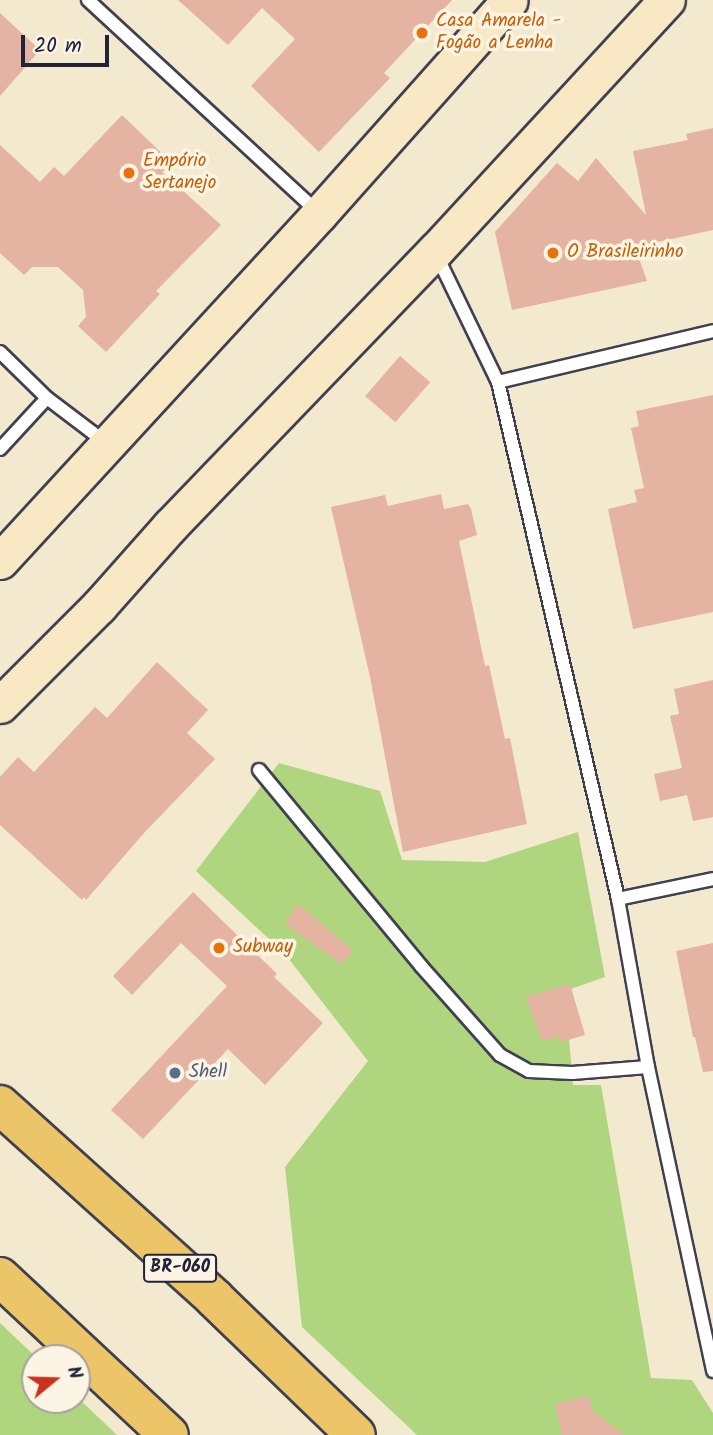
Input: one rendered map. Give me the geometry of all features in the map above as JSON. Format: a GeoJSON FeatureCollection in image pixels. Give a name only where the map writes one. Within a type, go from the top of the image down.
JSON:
{"type":"FeatureCollection","features":[{"type":"Feature","properties":{"kind":"highway","name":"BR-060"},"geometry":{"type":"LineString","coordinates":[[0,1105],[214,1298],[356,1435]]}},
{"type":"Feature","properties":{"kind":"highway"},"geometry":{"type":"LineString","coordinates":[[0,1277],[169,1435]]}},
{"type":"Feature","properties":{"kind":"main road"},"geometry":{"type":"LineString","coordinates":[[0,561],[320,213],[510,0]]}},
{"type":"Feature","properties":{"kind":"main road"},"geometry":{"type":"LineString","coordinates":[[0,705],[99,606],[170,526],[435,251],[667,0]]}},
{"type":"Feature","properties":{"kind":"lane"},"geometry":{"type":"LineString","coordinates":[[89,0],[320,213]]}},
{"type":"Feature","properties":{"kind":"lane"},"geometry":{"type":"LineString","coordinates":[[435,251],[498,383],[618,898],[648,1067],[713,1371]]}},
{"type":"Feature","properties":{"kind":"lane"},"geometry":{"type":"LineString","coordinates":[[498,383],[713,331]]}},
{"type":"Feature","properties":{"kind":"lane"},"geometry":{"type":"LineString","coordinates":[[0,352],[47,398],[108,444]]}},
{"type":"Feature","properties":{"kind":"lane"},"geometry":{"type":"LineString","coordinates":[[0,449],[47,398]]}},
{"type":"Feature","properties":{"kind":"lane"},"geometry":{"type":"LineString","coordinates":[[259,770],[421,966],[500,1055],[529,1070],[572,1073],[648,1067]]}},
{"type":"Feature","properties":{"kind":"lane"},"geometry":{"type":"LineString","coordinates":[[618,898],[713,879]]}},
{"type":"Feature","properties":{"kind":"green space"},"geometry":{"type":"Polygon","coordinates":[[[279,763],[380,791],[402,860],[485,862],[578,832],[605,977],[565,991],[573,1085],[601,1085],[651,1378],[692,1380],[713,1413],[713,1435],[417,1435],[302,1327],[285,1167],[368,1061],[285,954],[196,871],[279,763]]]}},
{"type":"Feature","properties":{"kind":"green space"},"geometry":{"type":"Polygon","coordinates":[[[0,1323],[22,1344],[21,1414],[91,1414],[91,1410],[117,1435],[0,1435],[0,1323]]]}},
{"type":"Feature","properties":{"kind":"building"},"geometry":{"type":"Polygon","coordinates":[[[178,0],[452,0],[384,73],[390,78],[319,152],[251,86],[295,39],[262,8],[228,45],[178,0]]]}},
{"type":"Feature","properties":{"kind":"building"},"geometry":{"type":"Polygon","coordinates":[[[0,13],[40,50],[0,96],[0,13]]]}},
{"type":"Feature","properties":{"kind":"building"},"geometry":{"type":"Polygon","coordinates":[[[122,115],[172,163],[162,172],[221,225],[156,291],[160,294],[106,352],[78,326],[86,317],[83,290],[58,267],[32,267],[24,275],[0,253],[0,145],[40,182],[54,167],[64,176],[122,115]]]}},
{"type":"Feature","properties":{"kind":"building"},"geometry":{"type":"Polygon","coordinates":[[[713,128],[713,230],[635,247],[647,281],[512,310],[495,232],[557,163],[578,181],[596,158],[646,215],[633,151],[688,140],[686,134],[713,128]]]}},
{"type":"Feature","properties":{"kind":"building"},"geometry":{"type":"Polygon","coordinates":[[[400,356],[430,382],[395,422],[365,396],[400,356]]]}},
{"type":"Feature","properties":{"kind":"building"},"geometry":{"type":"Polygon","coordinates":[[[713,395],[713,612],[633,629],[608,509],[637,502],[634,490],[644,488],[631,428],[639,426],[636,411],[713,395]]]}},
{"type":"Feature","properties":{"kind":"building"},"geometry":{"type":"Polygon","coordinates":[[[441,494],[444,509],[468,504],[471,509],[477,535],[459,541],[485,666],[489,665],[505,739],[510,738],[527,824],[403,852],[370,677],[331,507],[385,495],[388,506],[441,494]]]}},
{"type":"Feature","properties":{"kind":"building"},"geometry":{"type":"Polygon","coordinates":[[[157,662],[208,710],[187,733],[215,759],[144,833],[86,900],[84,897],[82,900],[0,825],[0,777],[18,757],[34,772],[95,707],[107,718],[157,662]]]}},
{"type":"Feature","properties":{"kind":"building"},"geometry":{"type":"Polygon","coordinates":[[[713,680],[713,817],[693,821],[687,795],[660,801],[654,774],[682,768],[670,716],[679,714],[674,689],[713,680]]]}},
{"type":"Feature","properties":{"kind":"building"},"geometry":{"type":"Polygon","coordinates":[[[193,892],[277,974],[274,977],[323,1023],[265,1085],[228,1049],[143,1139],[111,1110],[227,986],[181,943],[132,995],[113,976],[193,892]]]}},
{"type":"Feature","properties":{"kind":"building"},"geometry":{"type":"Polygon","coordinates":[[[298,904],[353,950],[342,964],[285,924],[298,904]]]}},
{"type":"Feature","properties":{"kind":"building"},"geometry":{"type":"Polygon","coordinates":[[[713,943],[713,1071],[703,1072],[693,1037],[676,951],[713,943]]]}},
{"type":"Feature","properties":{"kind":"building"},"geometry":{"type":"Polygon","coordinates":[[[570,984],[585,1035],[561,1042],[560,1036],[542,1041],[526,997],[570,984]]]}},
{"type":"Feature","properties":{"kind":"building"},"geometry":{"type":"Polygon","coordinates":[[[589,1396],[592,1410],[624,1435],[562,1435],[555,1404],[589,1396]]]}},
{"type":"Feature","properties":{"kind":"place","name":"Casa Amarela - Fogão a Lenha"},"geometry":{"type":"Point","coordinates":[422,33]}},
{"type":"Feature","properties":{"kind":"place","name":"Empório Sertanejo"},"geometry":{"type":"Point","coordinates":[129,173]}},
{"type":"Feature","properties":{"kind":"place","name":"O Brasileirinho"},"geometry":{"type":"Point","coordinates":[553,253]}},
{"type":"Feature","properties":{"kind":"place","name":"Subway"},"geometry":{"type":"Point","coordinates":[219,948]}},
{"type":"Feature","properties":{"kind":"place","name":"Shell"},"geometry":{"type":"Point","coordinates":[175,1073]}}]}
